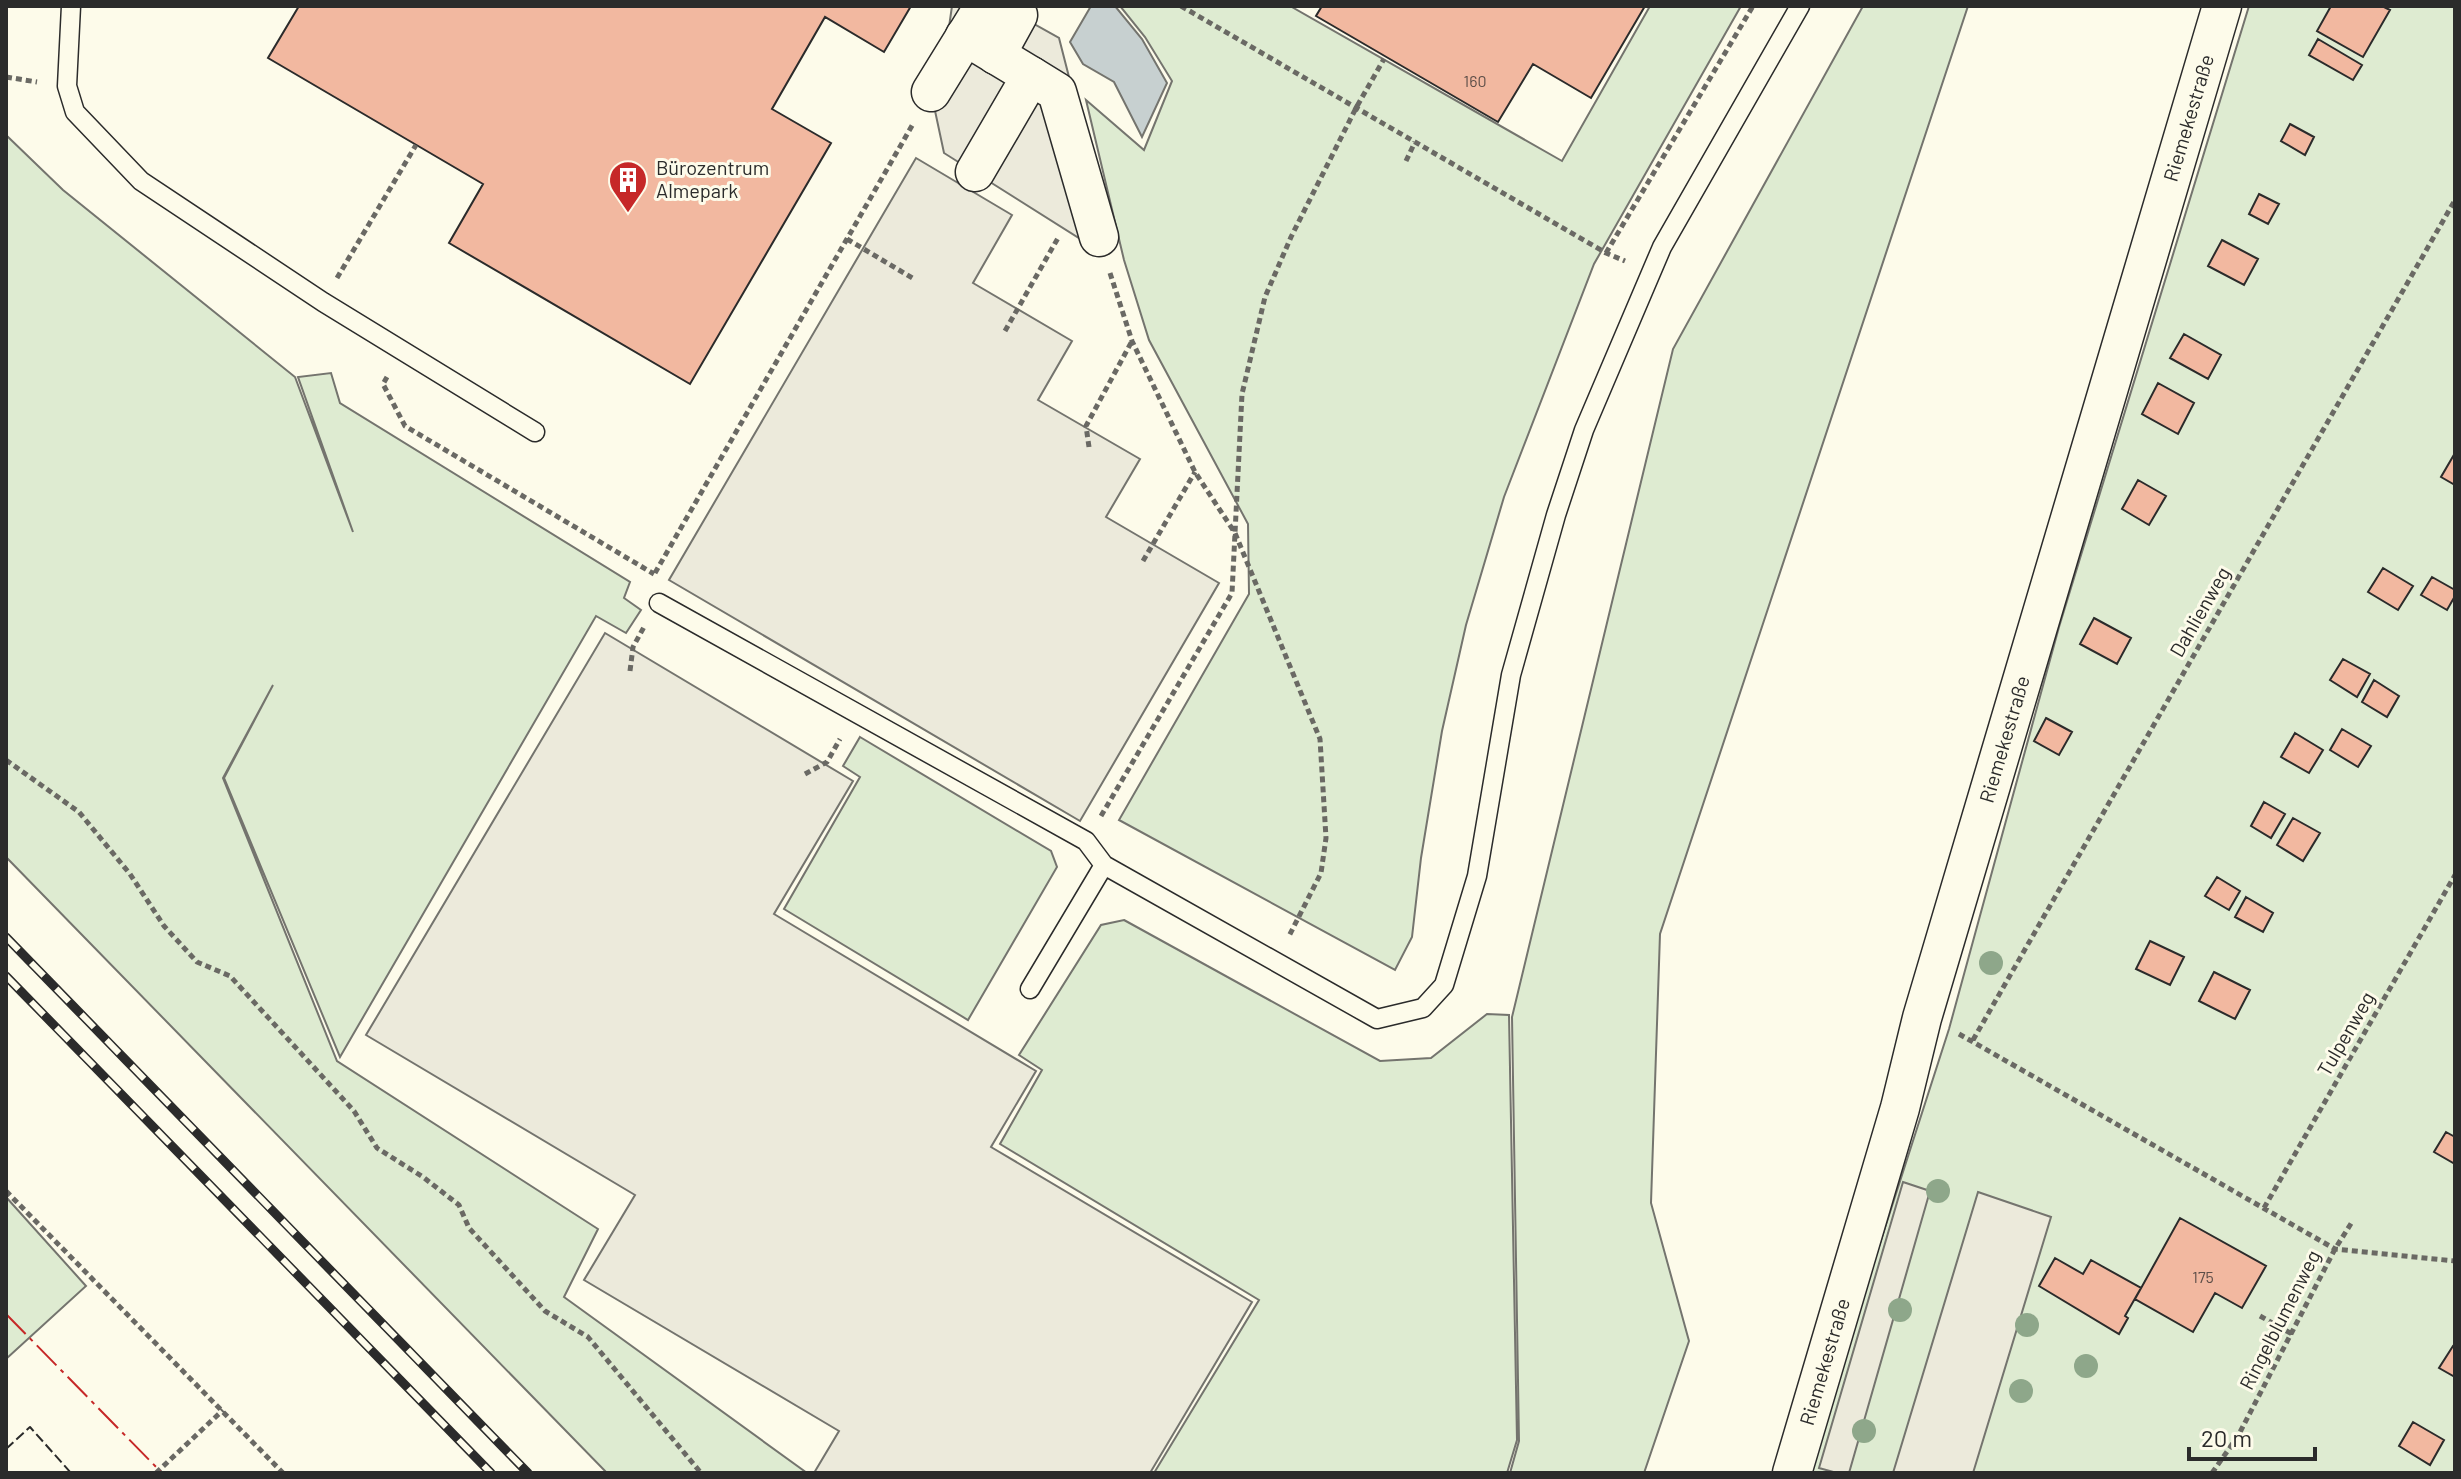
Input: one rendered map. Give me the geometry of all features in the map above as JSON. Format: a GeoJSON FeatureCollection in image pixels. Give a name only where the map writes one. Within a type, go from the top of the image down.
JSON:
{"type":"FeatureCollection","features":[{"type":"Feature","properties":{"kind":"street","name":"Riemekestraße"},"geometry":{"type":"LineString","coordinates":[[1792,1473],[1900,1108],[1922,1018],[2222,6]]}},
{"type":"Feature","properties":{"kind":"street"},"geometry":{"type":"LineString","coordinates":[[931,92],[984,22],[1031,76],[1057,92],[1086,189],[1082,232]]}},
{"type":"Feature","properties":{"kind":"street"},"geometry":{"type":"LineString","coordinates":[[975,172],[1031,76]]}},
{"type":"Feature","properties":{"kind":"lane"},"geometry":{"type":"LineString","coordinates":[[71,6],[67,86],[75,112],[141,181],[323,302],[535,432]]}},
{"type":"Feature","properties":{"kind":"lane"},"geometry":{"type":"LineString","coordinates":[[659,603],[1086,841],[1104,865],[1377,1019],[1423,1008],[1444,985],[1477,876],[1511,675],[1556,515],[1584,430],[1662,247],[1800,6]]}},
{"type":"Feature","properties":{"kind":"lane"},"geometry":{"type":"LineString","coordinates":[[1030,989],[1104,865]]}},
{"type":"Feature","properties":{"kind":"path"},"geometry":{"type":"LineString","coordinates":[[1181,6],[1606,253],[1651,272]]}},
{"type":"Feature","properties":{"kind":"path"},"geometry":{"type":"LineString","coordinates":[[1606,253],[1753,6]]}},
{"type":"Feature","properties":{"kind":"path"},"geometry":{"type":"LineString","coordinates":[[1086,841],[1232,593],[1242,394],[1265,297],[1291,237],[1384,59]]}},
{"type":"Feature","properties":{"kind":"path"},"geometry":{"type":"LineString","coordinates":[[6,77],[36,81]]}},
{"type":"Feature","properties":{"kind":"path"},"geometry":{"type":"LineString","coordinates":[[659,603],[642,594],[931,92]]}},
{"type":"Feature","properties":{"kind":"path"},"geometry":{"type":"LineString","coordinates":[[1406,161],[1415,142]]}},
{"type":"Feature","properties":{"kind":"path"},"geometry":{"type":"LineString","coordinates":[[323,302],[416,145]]}},
{"type":"Feature","properties":{"kind":"path","name":"Dahlienweg"},"geometry":{"type":"LineString","coordinates":[[1973,1040],[2455,200]]}},
{"type":"Feature","properties":{"kind":"path"},"geometry":{"type":"LineString","coordinates":[[1005,331],[1082,232],[1195,472],[1235,533],[1320,739],[1326,838],[1321,873],[1276,962]]}},
{"type":"Feature","properties":{"kind":"path"},"geometry":{"type":"LineString","coordinates":[[847,239],[914,279]]}},
{"type":"Feature","properties":{"kind":"path"},"geometry":{"type":"LineString","coordinates":[[1089,447],[1086,426],[1132,341]]}},
{"type":"Feature","properties":{"kind":"path"},"geometry":{"type":"LineString","coordinates":[[400,351],[383,384],[405,426],[654,573]]}},
{"type":"Feature","properties":{"kind":"path"},"geometry":{"type":"LineString","coordinates":[[1143,561],[1195,472]]}},
{"type":"Feature","properties":{"kind":"path"},"geometry":{"type":"LineString","coordinates":[[630,671],[633,647],[638,638]]}},
{"type":"Feature","properties":{"kind":"path"},"geometry":{"type":"LineString","coordinates":[[805,774],[827,762],[840,740]]}},
{"type":"Feature","properties":{"kind":"path"},"geometry":{"type":"LineString","coordinates":[[6,760],[79,812],[130,874],[164,926],[197,962],[230,976],[354,1111],[377,1148],[423,1177],[459,1205],[469,1228],[545,1311],[588,1337],[701,1473]]}},
{"type":"Feature","properties":{"kind":"path","name":"Tulpenweg"},"geometry":{"type":"LineString","coordinates":[[2264,1208],[2455,875]]}},
{"type":"Feature","properties":{"kind":"path"},"geometry":{"type":"LineString","coordinates":[[1922,1018],[1973,1040],[2335,1249],[2455,1261]]}},
{"type":"Feature","properties":{"kind":"path"},"geometry":{"type":"LineString","coordinates":[[6,1191],[283,1473]]}},
{"type":"Feature","properties":{"kind":"path","name":"Ringelblumenweg"},"geometry":{"type":"LineString","coordinates":[[2212,1473],[2238,1436],[2352,1222]]}},
{"type":"Feature","properties":{"kind":"path"},"geometry":{"type":"LineString","coordinates":[[2260,1316],[2292,1334]]}},
{"type":"Feature","properties":{"kind":"path"},"geometry":{"type":"LineString","coordinates":[[156,1473],[223,1410]]}},
{"type":"Feature","properties":{"kind":"green space"},"geometry":{"type":"Polygon","coordinates":[[[1120,6],[1290,6],[1562,161],[1650,6],[1741,6],[1594,264],[1504,497],[1466,625],[1442,731],[1421,858],[1412,937],[1395,970],[1119,820],[1249,594],[1248,524],[1149,340],[1124,260],[1086,100],[1144,150],[1172,81],[1145,37],[1120,6]]]}},
{"type":"Feature","properties":{"kind":"green space"},"geometry":{"type":"Polygon","coordinates":[[[1863,6],[1968,6],[1660,934],[1651,1203],[1689,1341],[1644,1473],[1510,1473],[1519,1441],[1512,1017],[1673,349],[1863,6]]]}},
{"type":"Feature","properties":{"kind":"green space"},"geometry":{"type":"Polygon","coordinates":[[[2249,6],[2455,6],[2455,1473],[1806,1473],[1949,1029],[2059,627],[2249,6]]]}},
{"type":"Feature","properties":{"kind":"green space"},"geometry":{"type":"Polygon","coordinates":[[[6,135],[63,190],[295,377],[353,532],[298,377],[331,373],[340,403],[630,582],[624,598],[641,610],[626,633],[596,616],[340,1057],[224,778],[273,685],[223,778],[337,1061],[598,1229],[564,1297],[807,1473],[607,1473],[6,857],[6,135]]]}},
{"type":"Feature","properties":{"kind":"green space"},"geometry":{"type":"Polygon","coordinates":[[[860,737],[1051,851],[1057,867],[968,1020],[784,909],[860,777],[843,766],[860,737]]]}},
{"type":"Feature","properties":{"kind":"green space"},"geometry":{"type":"Polygon","coordinates":[[[1124,920],[1380,1061],[1431,1058],[1487,1014],[1509,1015],[1517,1440],[1507,1473],[1154,1473],[1259,1300],[1000,1144],[1042,1070],[1019,1055],[1101,925],[1124,920]]]}},
{"type":"Feature","properties":{"kind":"green space"},"geometry":{"type":"Polygon","coordinates":[[[6,1197],[86,1286],[6,1359],[6,1197]]]}},
{"type":"Feature","properties":{"kind":"shaded area"},"geometry":{"type":"Polygon","coordinates":[[[952,6],[1002,6],[1059,38],[1099,194],[1090,245],[944,153],[931,92],[947,41],[952,6]]]}},
{"type":"Feature","properties":{"kind":"shaded area"},"geometry":{"type":"Polygon","coordinates":[[[1091,6],[1115,6],[1142,39],[1167,83],[1142,137],[1114,82],[1083,64],[1070,42],[1091,6]]]}},
{"type":"Feature","properties":{"kind":"shaded area"},"geometry":{"type":"Polygon","coordinates":[[[916,158],[1012,215],[973,283],[1072,341],[1038,400],[1140,459],[1106,517],[1219,583],[1080,821],[669,580],[916,158]]]}},
{"type":"Feature","properties":{"kind":"shaded area"},"geometry":{"type":"Polygon","coordinates":[[[605,633],[853,781],[774,914],[1036,1071],[991,1147],[1252,1302],[1150,1473],[814,1473],[839,1431],[584,1280],[635,1195],[366,1035],[605,633]]]}},
{"type":"Feature","properties":{"kind":"shaded area"},"geometry":{"type":"Polygon","coordinates":[[[1903,1182],[1930,1191],[1849,1473],[1837,1473],[1819,1468],[1903,1182]]]}},
{"type":"Feature","properties":{"kind":"shaded area"},"geometry":{"type":"Polygon","coordinates":[[[1978,1192],[2051,1217],[1973,1473],[1893,1473],[1978,1192]]]}},
{"type":"Feature","properties":{"kind":"building","name":"Bürozentrum Almepark"},"geometry":{"type":"Polygon","coordinates":[[[299,6],[911,6],[884,52],[825,17],[772,109],[831,143],[690,384],[449,243],[483,184],[268,58],[299,6]]]}},
{"type":"Feature","properties":{"kind":"building"},"geometry":{"type":"Polygon","coordinates":[[[1322,6],[1645,6],[1591,98],[1533,64],[1498,122],[1316,16],[1322,6]]]}},
{"type":"Feature","properties":{"kind":"building"},"geometry":{"type":"Polygon","coordinates":[[[2331,6],[2382,6],[2390,10],[2363,57],[2317,31],[2331,6]]]}},
{"type":"Feature","properties":{"kind":"building"},"geometry":{"type":"Polygon","coordinates":[[[2318,39],[2362,65],[2353,80],[2309,55],[2318,39]]]}},
{"type":"Feature","properties":{"kind":"building"},"geometry":{"type":"Polygon","coordinates":[[[2290,124],[2314,137],[2305,155],[2281,141],[2290,124]]]}},
{"type":"Feature","properties":{"kind":"building"},"geometry":{"type":"Polygon","coordinates":[[[2259,194],[2279,204],[2268,224],[2249,214],[2259,194]]]}},
{"type":"Feature","properties":{"kind":"building"},"geometry":{"type":"Polygon","coordinates":[[[2222,240],[2258,259],[2244,285],[2208,266],[2222,240]]]}},
{"type":"Feature","properties":{"kind":"building"},"geometry":{"type":"Polygon","coordinates":[[[2184,334],[2221,355],[2208,379],[2170,358],[2184,334]]]}},
{"type":"Feature","properties":{"kind":"building"},"geometry":{"type":"Polygon","coordinates":[[[2158,383],[2194,403],[2178,434],[2142,414],[2158,383]]]}},
{"type":"Feature","properties":{"kind":"building"},"geometry":{"type":"Polygon","coordinates":[[[2455,453],[2455,485],[2441,477],[2455,453]]]}},
{"type":"Feature","properties":{"kind":"building"},"geometry":{"type":"Polygon","coordinates":[[[2138,480],[2166,496],[2149,525],[2122,509],[2138,480]]]}},
{"type":"Feature","properties":{"kind":"building"},"geometry":{"type":"Polygon","coordinates":[[[2383,568],[2413,586],[2398,610],[2368,592],[2383,568]]]}},
{"type":"Feature","properties":{"kind":"building"},"geometry":{"type":"Polygon","coordinates":[[[2432,577],[2455,590],[2447,610],[2421,595],[2432,577]]]}},
{"type":"Feature","properties":{"kind":"building"},"geometry":{"type":"Polygon","coordinates":[[[2094,618],[2131,638],[2117,664],[2080,644],[2094,618]]]}},
{"type":"Feature","properties":{"kind":"building"},"geometry":{"type":"Polygon","coordinates":[[[2343,659],[2370,674],[2357,697],[2330,680],[2343,659]]]}},
{"type":"Feature","properties":{"kind":"building"},"geometry":{"type":"Polygon","coordinates":[[[2374,680],[2399,696],[2387,717],[2362,702],[2374,680]]]}},
{"type":"Feature","properties":{"kind":"building"},"geometry":{"type":"Polygon","coordinates":[[[2046,718],[2072,732],[2059,755],[2034,741],[2046,718]]]}},
{"type":"Feature","properties":{"kind":"building"},"geometry":{"type":"Polygon","coordinates":[[[2342,729],[2371,746],[2358,767],[2330,750],[2342,729]]]}},
{"type":"Feature","properties":{"kind":"building"},"geometry":{"type":"Polygon","coordinates":[[[2295,733],[2323,750],[2309,773],[2281,757],[2295,733]]]}},
{"type":"Feature","properties":{"kind":"building"},"geometry":{"type":"Polygon","coordinates":[[[2264,802],[2285,814],[2271,838],[2251,826],[2264,802]]]}},
{"type":"Feature","properties":{"kind":"building"},"geometry":{"type":"Polygon","coordinates":[[[2293,818],[2320,833],[2303,861],[2277,845],[2293,818]]]}},
{"type":"Feature","properties":{"kind":"building"},"geometry":{"type":"Polygon","coordinates":[[[2217,877],[2240,891],[2229,910],[2205,896],[2217,877]]]}},
{"type":"Feature","properties":{"kind":"building"},"geometry":{"type":"Polygon","coordinates":[[[2246,897],[2273,913],[2263,932],[2235,917],[2246,897]]]}},
{"type":"Feature","properties":{"kind":"building"},"geometry":{"type":"Polygon","coordinates":[[[2150,941],[2184,957],[2170,985],[2136,969],[2150,941]]]}},
{"type":"Feature","properties":{"kind":"building"},"geometry":{"type":"Polygon","coordinates":[[[2214,972],[2250,990],[2235,1019],[2199,1001],[2214,972]]]}},
{"type":"Feature","properties":{"kind":"building"},"geometry":{"type":"Polygon","coordinates":[[[2446,1132],[2455,1137],[2455,1164],[2434,1152],[2446,1132]]]}},
{"type":"Feature","properties":{"kind":"building"},"geometry":{"type":"Polygon","coordinates":[[[2180,1218],[2266,1266],[2242,1308],[2215,1293],[2193,1332],[2135,1299],[2180,1218]]]}},
{"type":"Feature","properties":{"kind":"building"},"geometry":{"type":"Polygon","coordinates":[[[2055,1258],[2083,1274],[2091,1260],[2141,1288],[2119,1334],[2039,1286],[2055,1258]]]}},
{"type":"Feature","properties":{"kind":"building"},"geometry":{"type":"Polygon","coordinates":[[[2455,1347],[2455,1377],[2439,1368],[2455,1347]]]}},
{"type":"Feature","properties":{"kind":"building"},"geometry":{"type":"Polygon","coordinates":[[[2413,1422],[2444,1440],[2430,1465],[2399,1446],[2413,1422]]]}},
{"type":"Feature","properties":{"kind":"railway"},"geometry":{"type":"LineString","coordinates":[[6,937],[528,1473]]}},
{"type":"Feature","properties":{"kind":"railway"},"geometry":{"type":"LineString","coordinates":[[6,976],[491,1473]]}},
{"type":"Feature","properties":{"kind":"fence"},"geometry":{"type":"LineString","coordinates":[[6,1449],[30,1427],[71,1473]]}},
{"type":"Feature","properties":{"kind":"power"},"geometry":{"type":"LineString","coordinates":[[6,1314],[162,1473]]}},
{"type":"Feature","properties":{"kind":"place","name":"Bürozentrum Almepark"},"geometry":{"type":"Point","coordinates":[628,214]}}]}
